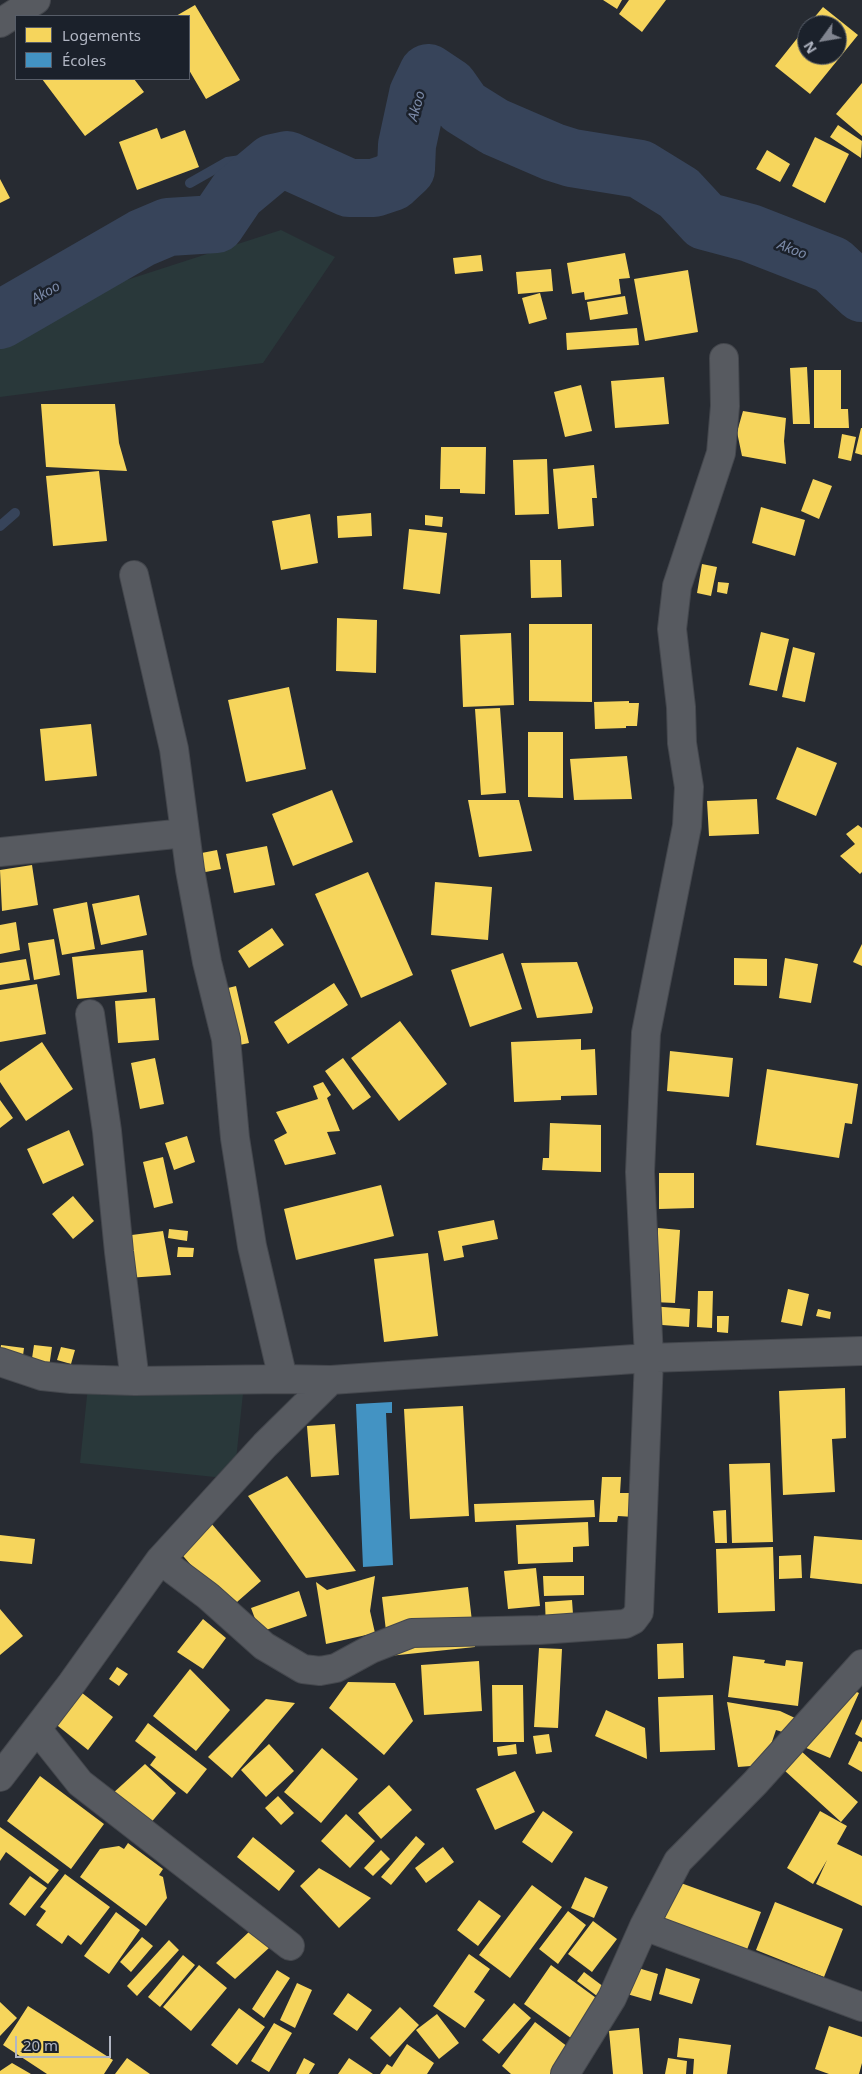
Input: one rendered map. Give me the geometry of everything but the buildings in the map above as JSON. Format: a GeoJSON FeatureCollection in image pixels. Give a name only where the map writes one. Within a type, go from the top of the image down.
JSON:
{"type":"FeatureCollection","features":[{"type":"Feature","properties":{"kind":"street"},"geometry":{"type":"LineString","coordinates":[[0,23],[36,0]]}},
{"type":"Feature","properties":{"kind":"street"},"geometry":{"type":"LineString","coordinates":[[160,1560],[208,1596],[264,1646],[302,1669],[320,1671],[336,1668],[371,1649],[412,1633],[539,1630],[625,1624],[632,1620],[639,1612],[641,1606],[649,1358],[640,1172],[646,1032],[687,826],[689,787],[682,742],[678,675],[672,629],[678,586],[721,453],[725,406],[724,358]]}},
{"type":"Feature","properties":{"kind":"street"},"geometry":{"type":"LineString","coordinates":[[134,575],[174,749],[185,834],[207,962],[226,1039],[235,1138],[252,1246],[283,1379]]}},
{"type":"Feature","properties":{"kind":"street"},"geometry":{"type":"LineString","coordinates":[[0,852],[185,834]]}},
{"type":"Feature","properties":{"kind":"street"},"geometry":{"type":"LineString","coordinates":[[90,1014],[107,1131],[135,1382]]}},
{"type":"Feature","properties":{"kind":"street"},"geometry":{"type":"LineString","coordinates":[[0,1362],[42,1376],[135,1382],[331,1380],[649,1358],[862,1350]]}},
{"type":"Feature","properties":{"kind":"street"},"geometry":{"type":"LineString","coordinates":[[0,1777],[72,1683],[160,1560],[265,1445],[331,1380]]}},
{"type":"Feature","properties":{"kind":"street"},"geometry":{"type":"LineString","coordinates":[[565,2074],[612,1998],[644,1926],[678,1861],[755,1783],[862,1664]]}},
{"type":"Feature","properties":{"kind":"street"},"geometry":{"type":"LineString","coordinates":[[36,1729],[80,1783],[290,1946]]}},
{"type":"Feature","properties":{"kind":"street"},"geometry":{"type":"LineString","coordinates":[[644,1926],[862,2008]]}},
{"type":"Feature","properties":{"kind":"shaded area"},"geometry":{"type":"Polygon","coordinates":[[[281,230],[335,257],[263,363],[0,397],[0,321],[281,230]]]}},
{"type":"Feature","properties":{"kind":"shaded area"},"geometry":{"type":"Polygon","coordinates":[[[90,1367],[244,1384],[234,1479],[80,1463],[90,1367]]]}},
{"type":"Feature","properties":{"kind":"waterway","name":"Akoo"},"geometry":{"type":"LineString","coordinates":[[0,320],[142,238],[168,227],[216,224],[237,193],[273,163],[287,160],[349,188],[374,188],[392,182],[406,169],[407,145],[418,94],[428,73],[449,87],[463,107],[495,127],[553,152],[572,158],[640,169],[679,193],[705,221],[750,233],[832,265],[862,293]]}},
{"type":"Feature","properties":{"kind":"waterway"},"geometry":{"type":"LineString","coordinates":[[190,183],[227,162],[248,159],[261,150],[273,163]]}},
{"type":"Feature","properties":{"kind":"waterway"},"geometry":{"type":"LineString","coordinates":[[0,526],[15,513]]}}]}
